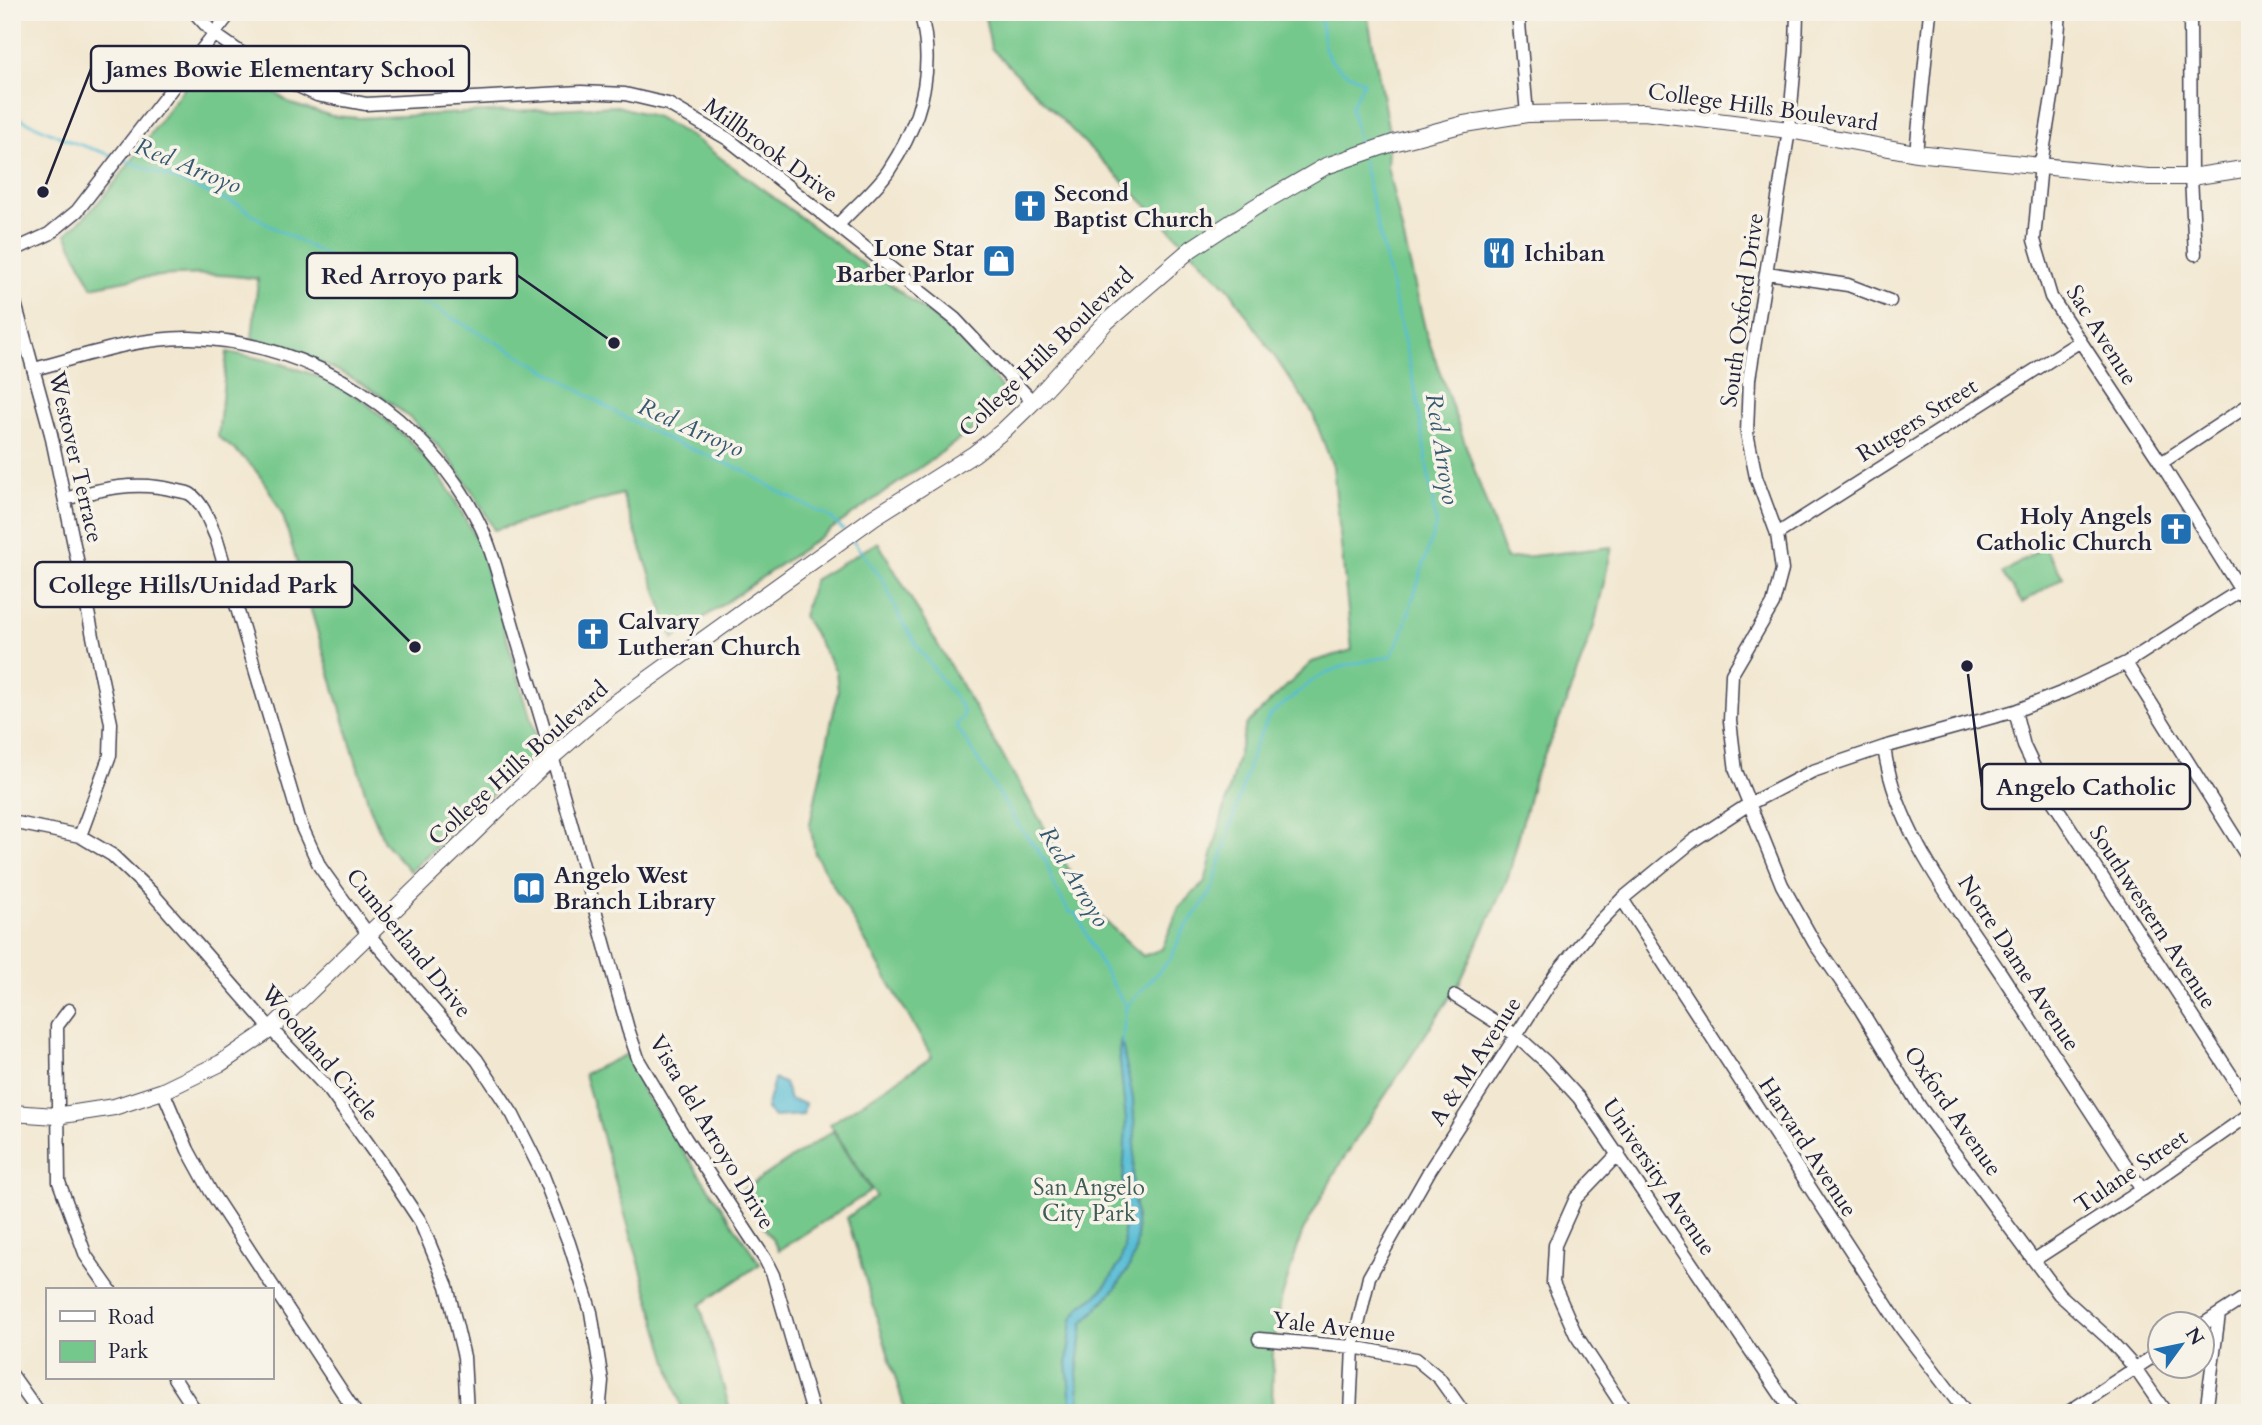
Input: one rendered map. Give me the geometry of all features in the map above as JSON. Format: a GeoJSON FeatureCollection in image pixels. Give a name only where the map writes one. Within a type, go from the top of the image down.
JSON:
{"type":"FeatureCollection","features":[{"type":"Feature","properties":{"kind":"street","name":"Millbrook Drive"},"geometry":{"type":"LineString","coordinates":[[194,12],[214,34],[267,71],[317,95],[366,104],[581,92],[625,94],[668,104],[729,139],[955,319],[1033,402]]}},
{"type":"Feature","properties":{"kind":"street"},"geometry":{"type":"LineString","coordinates":[[12,251],[49,234],[76,211],[230,12]]}},
{"type":"Feature","properties":{"kind":"street"},"geometry":{"type":"LineString","coordinates":[[838,225],[888,171],[920,109],[927,64],[926,32],[920,12]]}},
{"type":"Feature","properties":{"kind":"street"},"geometry":{"type":"LineString","coordinates":[[1518,12],[1527,114]]}},
{"type":"Feature","properties":{"kind":"street","name":"South Oxford Drive"},"geometry":{"type":"LineString","coordinates":[[1749,804],[1736,771],[1730,721],[1732,674],[1773,604],[1782,570],[1777,534],[1756,477],[1747,433],[1749,379],[1789,130],[1797,12]]}},
{"type":"Feature","properties":{"kind":"street"},"geometry":{"type":"LineString","coordinates":[[1916,153],[1930,12]]}},
{"type":"Feature","properties":{"kind":"street","name":"Sac Avenue"},"geometry":{"type":"LineString","coordinates":[[2060,12],[2054,85],[2041,164],[2034,240],[2051,298],[2245,587],[2250,605]]}},
{"type":"Feature","properties":{"kind":"street"},"geometry":{"type":"LineString","coordinates":[[2190,12],[2191,177],[2195,254]]}},
{"type":"Feature","properties":{"kind":"street","name":"College Hills Boulevard"},"geometry":{"type":"LineString","coordinates":[[12,1113],[57,1116],[114,1107],[163,1091],[221,1063],[271,1029],[552,757],[611,706],[825,551],[974,454],[1033,402],[1105,323],[1191,248],[1326,166],[1393,143],[1464,124],[1527,114],[1644,112],[1789,130],[1916,153],[2148,177],[2191,177],[2250,168]]}},
{"type":"Feature","properties":{"kind":"street"},"geometry":{"type":"LineString","coordinates":[[1767,273],[1848,285],[1890,301]]}},
{"type":"Feature","properties":{"kind":"street","name":"Westover Terrace"},"geometry":{"type":"LineString","coordinates":[[12,292],[51,434],[111,723],[110,755],[80,836]]}},
{"type":"Feature","properties":{"kind":"street","name":"Vista del Arroyo Drive"},"geometry":{"type":"LineString","coordinates":[[34,369],[130,345],[188,338],[246,344],[312,364],[373,398],[424,442],[464,495],[482,528],[495,564],[639,1061],[773,1275],[813,1413]]}},
{"type":"Feature","properties":{"kind":"street","name":"Rutgers Street"},"geometry":{"type":"LineString","coordinates":[[1777,534],[2079,342]]}},
{"type":"Feature","properties":{"kind":"street"},"geometry":{"type":"LineString","coordinates":[[2161,463],[2250,404]]}},
{"type":"Feature","properties":{"kind":"street","name":"Cumberland Drive"},"geometry":{"type":"LineString","coordinates":[[65,499],[109,487],[163,487],[190,494],[204,512],[216,537],[301,825],[320,867],[368,934],[478,1060],[513,1115],[542,1173],[569,1243],[591,1312],[602,1381],[599,1413]]}},
{"type":"Feature","properties":{"kind":"street","name":"A & M Avenue"},"geometry":{"type":"LineString","coordinates":[[1350,1413],[1353,1348],[1369,1277],[1430,1170],[1555,975],[1590,932],[1622,899],[1694,840],[1749,804],[1813,771],[1884,747],[2015,711],[2066,691],[2126,663],[2245,587]]}},
{"type":"Feature","properties":{"kind":"street"},"geometry":{"type":"LineString","coordinates":[[2126,663],[2250,862]]}},
{"type":"Feature","properties":{"kind":"street","name":"Southwestern Avenue"},"geometry":{"type":"LineString","coordinates":[[2015,711],[2024,746],[2043,786],[2250,1104]]}},
{"type":"Feature","properties":{"kind":"street","name":"Notre Dame Avenue"},"geometry":{"type":"LineString","coordinates":[[1884,747],[1888,774],[1900,807],[1934,871],[2142,1190]]}},
{"type":"Feature","properties":{"kind":"street","name":"Oxford Avenue"},"geometry":{"type":"LineString","coordinates":[[1749,804],[1782,885],[1815,944],[1920,1107],[2059,1294],[2109,1339],[2134,1368],[2166,1413]]}},
{"type":"Feature","properties":{"kind":"street","name":"Woodland Circle"},"geometry":{"type":"LineString","coordinates":[[12,822],[80,836],[112,855],[152,893],[271,1029],[330,1090],[420,1221],[447,1286],[464,1357],[467,1413]]}},
{"type":"Feature","properties":{"kind":"street","name":"Harvard Avenue"},"geometry":{"type":"LineString","coordinates":[[1622,899],[1902,1329],[1966,1413]]}},
{"type":"Feature","properties":{"kind":"street","name":"University Avenue"},"geometry":{"type":"LineString","coordinates":[[1455,996],[1516,1035],[1546,1062],[1579,1098],[1619,1153],[1793,1413]]}},
{"type":"Feature","properties":{"kind":"street"},"geometry":{"type":"LineString","coordinates":[[69,1010],[57,1026],[59,1182],[86,1256],[109,1288]]}},
{"type":"Feature","properties":{"kind":"street"},"geometry":{"type":"LineString","coordinates":[[163,1091],[188,1150],[211,1192],[356,1413]]}},
{"type":"Feature","properties":{"kind":"street","name":"Tulane Street"},"geometry":{"type":"LineString","coordinates":[[2034,1260],[2142,1190],[2250,1114]]}},
{"type":"Feature","properties":{"kind":"street"},"geometry":{"type":"LineString","coordinates":[[1619,1153],[1576,1198],[1555,1245],[1553,1283],[1576,1335],[1627,1413]]}},
{"type":"Feature","properties":{"kind":"street"},"geometry":{"type":"LineString","coordinates":[[2216,1316],[2250,1294]]}},
{"type":"Feature","properties":{"kind":"street"},"geometry":{"type":"LineString","coordinates":[[2206,1413],[2219,1314]]}},
{"type":"Feature","properties":{"kind":"street","name":"Yale Avenue"},"geometry":{"type":"LineString","coordinates":[[1259,1339],[1353,1348],[1416,1359],[1439,1378],[1464,1413]]}},
{"type":"Feature","properties":{"kind":"street"},"geometry":{"type":"LineString","coordinates":[[2067,1413],[2146,1361]]}},
{"type":"Feature","properties":{"kind":"street"},"geometry":{"type":"LineString","coordinates":[[12,1376],[39,1413]]}},
{"type":"Feature","properties":{"kind":"street"},"geometry":{"type":"LineString","coordinates":[[175,1380],[197,1413]]}},
{"type":"Feature","properties":{"kind":"green space","name":"San Angelo City Park"},"geometry":{"type":"Polygon","coordinates":[[[984,12],[1367,12],[1389,132],[1387,166],[1426,333],[1506,559],[1612,547],[1594,626],[1561,716],[1534,778],[1508,878],[1460,982],[1340,1164],[1302,1233],[1281,1300],[1273,1349],[1272,1413],[906,1413],[847,1218],[876,1196],[830,1124],[932,1057],[815,854],[810,824],[838,691],[836,671],[803,616],[814,580],[878,542],[1092,909],[1143,956],[1162,949],[1179,907],[1205,882],[1246,725],[1312,662],[1352,650],[1333,467],[1312,412],[1229,289],[991,48],[984,12]]]}},
{"type":"Feature","properties":{"kind":"green space"},"geometry":{"type":"Polygon","coordinates":[[[217,50],[291,104],[332,116],[360,118],[617,106],[657,117],[698,141],[930,314],[982,364],[1008,398],[1002,408],[931,460],[673,639],[622,494],[494,530],[450,460],[424,431],[396,406],[330,367],[252,339],[258,279],[175,275],[92,287],[66,234],[107,192],[178,96],[217,50]]]}},
{"type":"Feature","properties":{"kind":"green space"},"geometry":{"type":"Polygon","coordinates":[[[227,352],[276,362],[315,375],[363,400],[410,441],[433,467],[451,493],[479,544],[540,750],[410,871],[384,842],[369,805],[283,516],[256,472],[241,455],[218,437],[227,352]]]}},
{"type":"Feature","properties":{"kind":"green space"},"geometry":{"type":"Polygon","coordinates":[[[2044,547],[2063,577],[2022,603],[2003,573],[2044,547]]]}},
{"type":"Feature","properties":{"kind":"green space"},"geometry":{"type":"Polygon","coordinates":[[[627,1054],[642,1090],[760,1264],[700,1305],[731,1413],[683,1413],[584,1074],[627,1054]]]}},
{"type":"Feature","properties":{"kind":"green space"},"geometry":{"type":"Polygon","coordinates":[[[833,1131],[871,1191],[779,1250],[741,1191],[833,1131]]]}},
{"type":"Feature","properties":{"kind":"water"},"geometry":{"type":"Polygon","coordinates":[[[1121,1039],[1133,1098],[1133,1179],[1137,1236],[1135,1254],[1115,1289],[1083,1323],[1077,1374],[1081,1413],[1072,1413],[1067,1363],[1072,1319],[1081,1306],[1097,1295],[1108,1282],[1120,1263],[1124,1249],[1122,1200],[1126,1121],[1119,1052],[1121,1039]]]}},
{"type":"Feature","properties":{"kind":"water"},"geometry":{"type":"Polygon","coordinates":[[[774,1079],[784,1083],[790,1100],[805,1103],[803,1115],[774,1117],[766,1109],[774,1079]]]}},
{"type":"Feature","properties":{"kind":"waterway","name":"Red Arroyo"},"geometry":{"type":"LineString","coordinates":[[1320,12],[1328,56],[1340,69],[1364,82],[1351,107],[1360,148]]}},
{"type":"Feature","properties":{"kind":"waterway","name":"Red Arroyo"},"geometry":{"type":"LineString","coordinates":[[12,115],[72,142],[114,156]]}},
{"type":"Feature","properties":{"kind":"waterway","name":"Red Arroyo"},"geometry":{"type":"LineString","coordinates":[[123,159],[239,205],[267,224],[335,260],[438,310],[620,415],[665,438],[743,470],[781,493],[830,517],[843,530]]}},
{"type":"Feature","properties":{"kind":"waterway","name":"Red Arroyo"},"geometry":{"type":"LineString","coordinates":[[1126,1007],[1171,958],[1182,932],[1212,891],[1254,747],[1270,715],[1316,678],[1343,666],[1391,656],[1402,634],[1436,524],[1416,393],[1363,161]]}},
{"type":"Feature","properties":{"kind":"waterway","name":"Red Arroyo"},"geometry":{"type":"LineString","coordinates":[[852,540],[883,580],[901,620],[963,709],[963,717],[956,725],[1017,823],[1047,863],[1052,882],[1069,912],[1077,914],[1099,961],[1126,1007],[1122,1044]]}},
{"type":"Feature","properties":{"kind":"place","name":"James Bowie Elementary School"},"geometry":{"type":"Point","coordinates":[43,192]}},
{"type":"Feature","properties":{"kind":"place","name":"Second Baptist Church"},"geometry":{"type":"Point","coordinates":[1030,206]}},
{"type":"Feature","properties":{"kind":"place","name":"Ichiban"},"geometry":{"type":"Point","coordinates":[1499,253]}},
{"type":"Feature","properties":{"kind":"place","name":"Lone Star Barber Parlor"},"geometry":{"type":"Point","coordinates":[999,261]}},
{"type":"Feature","properties":{"kind":"place","name":"Red Arroyo park"},"geometry":{"type":"Point","coordinates":[614,343]}},
{"type":"Feature","properties":{"kind":"place","name":"Holy Angels Catholic Church"},"geometry":{"type":"Point","coordinates":[2176,529]}},
{"type":"Feature","properties":{"kind":"place","name":"Calvary Lutheran Church"},"geometry":{"type":"Point","coordinates":[593,634]}},
{"type":"Feature","properties":{"kind":"place","name":"College Hills/Unidad Park"},"geometry":{"type":"Point","coordinates":[415,647]}},
{"type":"Feature","properties":{"kind":"place","name":"Angelo Catholic"},"geometry":{"type":"Point","coordinates":[1967,666]}},
{"type":"Feature","properties":{"kind":"place","name":"Angelo West Branch Library"},"geometry":{"type":"Point","coordinates":[529,888]}}]}
